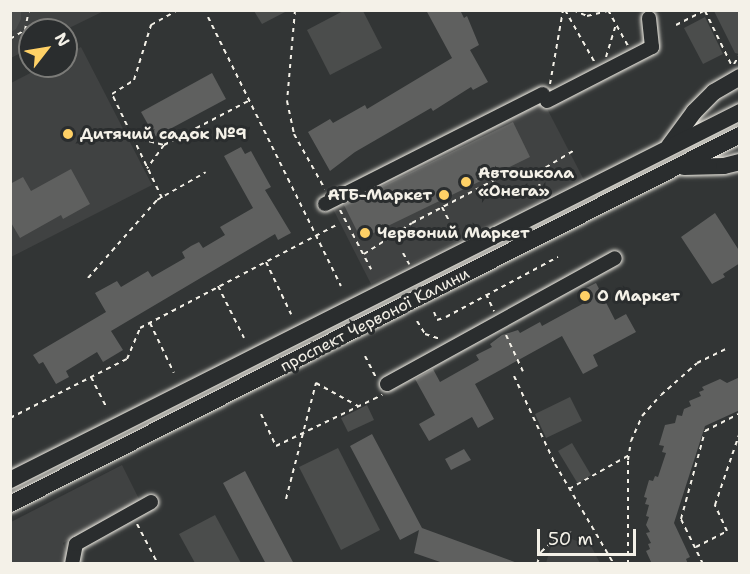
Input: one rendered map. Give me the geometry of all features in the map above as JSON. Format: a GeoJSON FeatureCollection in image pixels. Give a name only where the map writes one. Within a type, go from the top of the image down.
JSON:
{"type":"FeatureCollection","features":[{"type":"Feature","properties":{"kind":"main road"},"geometry":{"type":"LineString","coordinates":[[666,149],[694,112],[714,92],[740,77]]}},
{"type":"Feature","properties":{"kind":"main road","name":"проспект Червоної Калини"},"geometry":{"type":"LineString","coordinates":[[10,480],[740,112]]}},
{"type":"Feature","properties":{"kind":"main road","name":"проспект Червоної Калини"},"geometry":{"type":"LineString","coordinates":[[10,504],[740,135]]}},
{"type":"Feature","properties":{"kind":"main road"},"geometry":{"type":"LineString","coordinates":[[677,167],[724,166],[740,162]]}},
{"type":"Feature","properties":{"kind":"lane"},"geometry":{"type":"LineString","coordinates":[[329,202],[545,97],[600,74],[652,47],[649,18]]}},
{"type":"Feature","properties":{"kind":"lane"},"geometry":{"type":"LineString","coordinates":[[384,387],[615,258]]}},
{"type":"Feature","properties":{"kind":"lane"},"geometry":{"type":"LineString","coordinates":[[72,564],[76,544],[151,502]]}},
{"type":"Feature","properties":{"kind":"path"},"geometry":{"type":"LineString","coordinates":[[10,39],[25,30],[29,10]]}},
{"type":"Feature","properties":{"kind":"path"},"geometry":{"type":"LineString","coordinates":[[162,198],[112,94],[134,80],[151,25],[178,10]]}},
{"type":"Feature","properties":{"kind":"path"},"geometry":{"type":"LineString","coordinates":[[295,10],[287,101],[294,134],[329,202],[364,254],[371,269]]}},
{"type":"Feature","properties":{"kind":"path"},"geometry":{"type":"LineString","coordinates":[[564,10],[600,74]]}},
{"type":"Feature","properties":{"kind":"path"},"geometry":{"type":"LineString","coordinates":[[545,97],[564,10]]}},
{"type":"Feature","properties":{"kind":"path"},"geometry":{"type":"LineString","coordinates":[[573,10],[587,16],[608,10],[633,56]]}},
{"type":"Feature","properties":{"kind":"path"},"geometry":{"type":"LineString","coordinates":[[676,25],[706,11],[733,66],[740,54]]}},
{"type":"Feature","properties":{"kind":"path"},"geometry":{"type":"LineString","coordinates":[[208,17],[341,286]]}},
{"type":"Feature","properties":{"kind":"path"},"geometry":{"type":"LineString","coordinates":[[600,74],[616,25]]}},
{"type":"Feature","properties":{"kind":"path"},"geometry":{"type":"LineString","coordinates":[[147,168],[164,145],[250,100]]}},
{"type":"Feature","properties":{"kind":"path"},"geometry":{"type":"LineString","coordinates":[[132,137],[164,145]]}},
{"type":"Feature","properties":{"kind":"path"},"geometry":{"type":"LineString","coordinates":[[364,254],[442,207],[504,175],[538,172],[573,151]]}},
{"type":"Feature","properties":{"kind":"path"},"geometry":{"type":"LineString","coordinates":[[88,278],[162,198],[206,172]]}},
{"type":"Feature","properties":{"kind":"path"},"geometry":{"type":"LineString","coordinates":[[539,184],[545,196]]}},
{"type":"Feature","properties":{"kind":"path"},"geometry":{"type":"LineString","coordinates":[[442,207],[452,228]]}},
{"type":"Feature","properties":{"kind":"path"},"geometry":{"type":"LineString","coordinates":[[10,418],[127,359],[140,328],[336,225]]}},
{"type":"Feature","properties":{"kind":"path"},"geometry":{"type":"LineString","coordinates":[[403,253],[409,264]]}},
{"type":"Feature","properties":{"kind":"path"},"geometry":{"type":"LineString","coordinates":[[434,312],[437,320],[558,257]]}},
{"type":"Feature","properties":{"kind":"path"},"geometry":{"type":"LineString","coordinates":[[266,261],[291,314]]}},
{"type":"Feature","properties":{"kind":"path"},"geometry":{"type":"LineString","coordinates":[[218,286],[244,338]]}},
{"type":"Feature","properties":{"kind":"path"},"geometry":{"type":"LineString","coordinates":[[486,294],[522,371]]}},
{"type":"Feature","properties":{"kind":"path"},"geometry":{"type":"LineString","coordinates":[[417,321],[425,334],[457,345]]}},
{"type":"Feature","properties":{"kind":"path"},"geometry":{"type":"LineString","coordinates":[[150,323],[174,373]]}},
{"type":"Feature","properties":{"kind":"path"},"geometry":{"type":"LineString","coordinates":[[628,564],[629,455],[631,441],[642,416],[661,395],[697,363],[728,348]]}},
{"type":"Feature","properties":{"kind":"path"},"geometry":{"type":"LineString","coordinates":[[261,414],[276,446],[358,406],[384,387],[365,356]]}},
{"type":"Feature","properties":{"kind":"path"},"geometry":{"type":"LineString","coordinates":[[514,376],[546,448],[614,564]]}},
{"type":"Feature","properties":{"kind":"path"},"geometry":{"type":"LineString","coordinates":[[91,377],[106,407]]}},
{"type":"Feature","properties":{"kind":"path"},"geometry":{"type":"LineString","coordinates":[[286,499],[316,383],[358,406]]}},
{"type":"Feature","properties":{"kind":"path"},"geometry":{"type":"LineString","coordinates":[[703,564],[681,519],[705,431],[740,413]]}},
{"type":"Feature","properties":{"kind":"path"},"geometry":{"type":"LineString","coordinates":[[695,548],[727,531],[715,505],[740,432]]}},
{"type":"Feature","properties":{"kind":"path"},"geometry":{"type":"LineString","coordinates":[[569,489],[629,455]]}},
{"type":"Feature","properties":{"kind":"path"},"geometry":{"type":"LineString","coordinates":[[132,513],[158,564]]}},
{"type":"Feature","properties":{"kind":"path"},"geometry":{"type":"LineString","coordinates":[[537,564],[541,552],[553,541],[567,532],[572,533]]}},
{"type":"Feature","properties":{"kind":"shaded area"},"geometry":{"type":"Polygon","coordinates":[[[11,10],[21,11],[18,25],[11,32],[11,10]]]}},
{"type":"Feature","properties":{"kind":"shaded area"},"geometry":{"type":"Polygon","coordinates":[[[287,10],[262,24],[254,11],[287,10]]]}},
{"type":"Feature","properties":{"kind":"shaded area"},"geometry":{"type":"Polygon","coordinates":[[[345,10],[363,11],[382,48],[330,75],[307,30],[345,10]]]}},
{"type":"Feature","properties":{"kind":"shaded area"},"geometry":{"type":"Polygon","coordinates":[[[11,11],[104,11],[78,24],[78,18],[18,18],[18,54],[11,58],[11,11]]]}},
{"type":"Feature","properties":{"kind":"shaded area"},"geometry":{"type":"Polygon","coordinates":[[[714,11],[739,11],[739,54],[735,53],[714,11]]]}},
{"type":"Feature","properties":{"kind":"shaded area"},"geometry":{"type":"Polygon","coordinates":[[[705,17],[723,54],[703,64],[684,28],[705,17]]]}},
{"type":"Feature","properties":{"kind":"shaded area","name":"Дитячий садок №9"},"geometry":{"type":"Polygon","coordinates":[[[81,47],[152,185],[11,257],[11,83],[21,78],[78,78],[78,49],[81,47]]]}},
{"type":"Feature","properties":{"kind":"shaded area"},"geometry":{"type":"Polygon","coordinates":[[[542,99],[584,180],[371,284],[332,207],[542,99]]]}},
{"type":"Feature","properties":{"kind":"shaded area"},"geometry":{"type":"Polygon","coordinates":[[[570,397],[582,421],[546,438],[535,414],[570,397]]]}},
{"type":"Feature","properties":{"kind":"shaded area"},"geometry":{"type":"Polygon","coordinates":[[[367,405],[374,420],[348,432],[341,418],[367,405]]]}},
{"type":"Feature","properties":{"kind":"shaded area"},"geometry":{"type":"Polygon","coordinates":[[[572,443],[591,475],[578,484],[558,451],[572,443]]]}},
{"type":"Feature","properties":{"kind":"shaded area"},"geometry":{"type":"Polygon","coordinates":[[[338,448],[380,530],[341,550],[299,467],[338,448]]]}},
{"type":"Feature","properties":{"kind":"shaded area"},"geometry":{"type":"Polygon","coordinates":[[[122,465],[141,503],[63,543],[70,563],[11,564],[11,522],[122,465]]]}},
{"type":"Feature","properties":{"kind":"shaded area"},"geometry":{"type":"Polygon","coordinates":[[[215,515],[241,563],[195,563],[179,534],[215,515]]]}},
{"type":"Feature","properties":{"kind":"shaded area"},"geometry":{"type":"Polygon","coordinates":[[[555,533],[591,546],[600,563],[546,563],[555,533]]]}},
{"type":"Feature","properties":{"kind":"building"},"geometry":{"type":"Polygon","coordinates":[[[426,10],[460,10],[464,18],[467,16],[479,45],[470,50],[488,82],[473,90],[471,87],[433,111],[431,108],[355,152],[330,171],[308,132],[330,119],[333,123],[365,105],[367,109],[452,58],[426,10]]]}},
{"type":"Feature","properties":{"kind":"building"},"geometry":{"type":"Polygon","coordinates":[[[212,73],[226,99],[155,137],[141,112],[212,73]]]}},
{"type":"Feature","properties":{"kind":"building"},"geometry":{"type":"Polygon","coordinates":[[[513,122],[530,157],[361,239],[344,205],[513,122]]]}},
{"type":"Feature","properties":{"kind":"building"},"geometry":{"type":"Polygon","coordinates":[[[241,147],[245,154],[251,151],[271,187],[265,190],[291,233],[278,240],[275,234],[111,331],[123,350],[103,362],[97,352],[66,371],[69,377],[56,384],[43,362],[39,364],[33,355],[106,312],[95,293],[117,281],[121,287],[148,271],[152,277],[185,258],[182,252],[191,246],[199,242],[203,248],[225,235],[220,227],[253,208],[224,156],[241,147]]]}},
{"type":"Feature","properties":{"kind":"building"},"geometry":{"type":"Polygon","coordinates":[[[71,169],[90,204],[63,219],[61,215],[20,238],[10,221],[10,184],[23,177],[31,191],[71,169]]]}},
{"type":"Feature","properties":{"kind":"building"},"geometry":{"type":"Polygon","coordinates":[[[715,213],[740,252],[740,263],[723,274],[725,277],[712,284],[681,237],[715,213]]]}},
{"type":"Feature","properties":{"kind":"building"},"geometry":{"type":"Polygon","coordinates":[[[596,283],[615,320],[626,314],[636,332],[593,355],[598,366],[583,374],[562,336],[475,384],[494,419],[478,428],[472,417],[429,441],[419,424],[435,415],[415,379],[433,369],[440,382],[479,360],[476,355],[492,347],[490,344],[502,335],[518,330],[520,333],[540,322],[542,326],[586,302],[580,291],[596,283]]]}},
{"type":"Feature","properties":{"kind":"building"},"geometry":{"type":"Polygon","coordinates":[[[740,377],[740,410],[705,426],[674,523],[690,557],[686,559],[688,564],[652,564],[646,551],[650,549],[648,544],[651,543],[646,533],[650,532],[646,525],[649,505],[645,504],[647,498],[644,497],[649,480],[653,481],[655,476],[658,477],[666,453],[662,452],[664,446],[659,445],[665,425],[675,423],[677,415],[682,416],[684,409],[691,406],[689,401],[701,396],[699,392],[704,390],[702,387],[720,379],[727,383],[740,377]]]}},
{"type":"Feature","properties":{"kind":"building"},"geometry":{"type":"Polygon","coordinates":[[[372,434],[422,528],[520,564],[446,564],[414,553],[419,530],[400,540],[350,446],[372,434]]]}},
{"type":"Feature","properties":{"kind":"building"},"geometry":{"type":"Polygon","coordinates":[[[464,449],[471,460],[451,470],[445,459],[464,449]]]}},
{"type":"Feature","properties":{"kind":"building"},"geometry":{"type":"Polygon","coordinates":[[[245,471],[294,564],[266,564],[223,483],[245,471]]]}},
{"type":"Feature","properties":{"kind":"place","name":"Дитячий садок №9"},"geometry":{"type":"Point","coordinates":[68,134]}},
{"type":"Feature","properties":{"kind":"place","name":"Автошкола «Онега»"},"geometry":{"type":"Point","coordinates":[466,182]}},
{"type":"Feature","properties":{"kind":"place","name":"АТБ-Маркет"},"geometry":{"type":"Point","coordinates":[444,195]}},
{"type":"Feature","properties":{"kind":"place","name":"Червоний Маркет"},"geometry":{"type":"Point","coordinates":[365,233]}},
{"type":"Feature","properties":{"kind":"place","name":"О Маркет"},"geometry":{"type":"Point","coordinates":[585,296]}}]}
